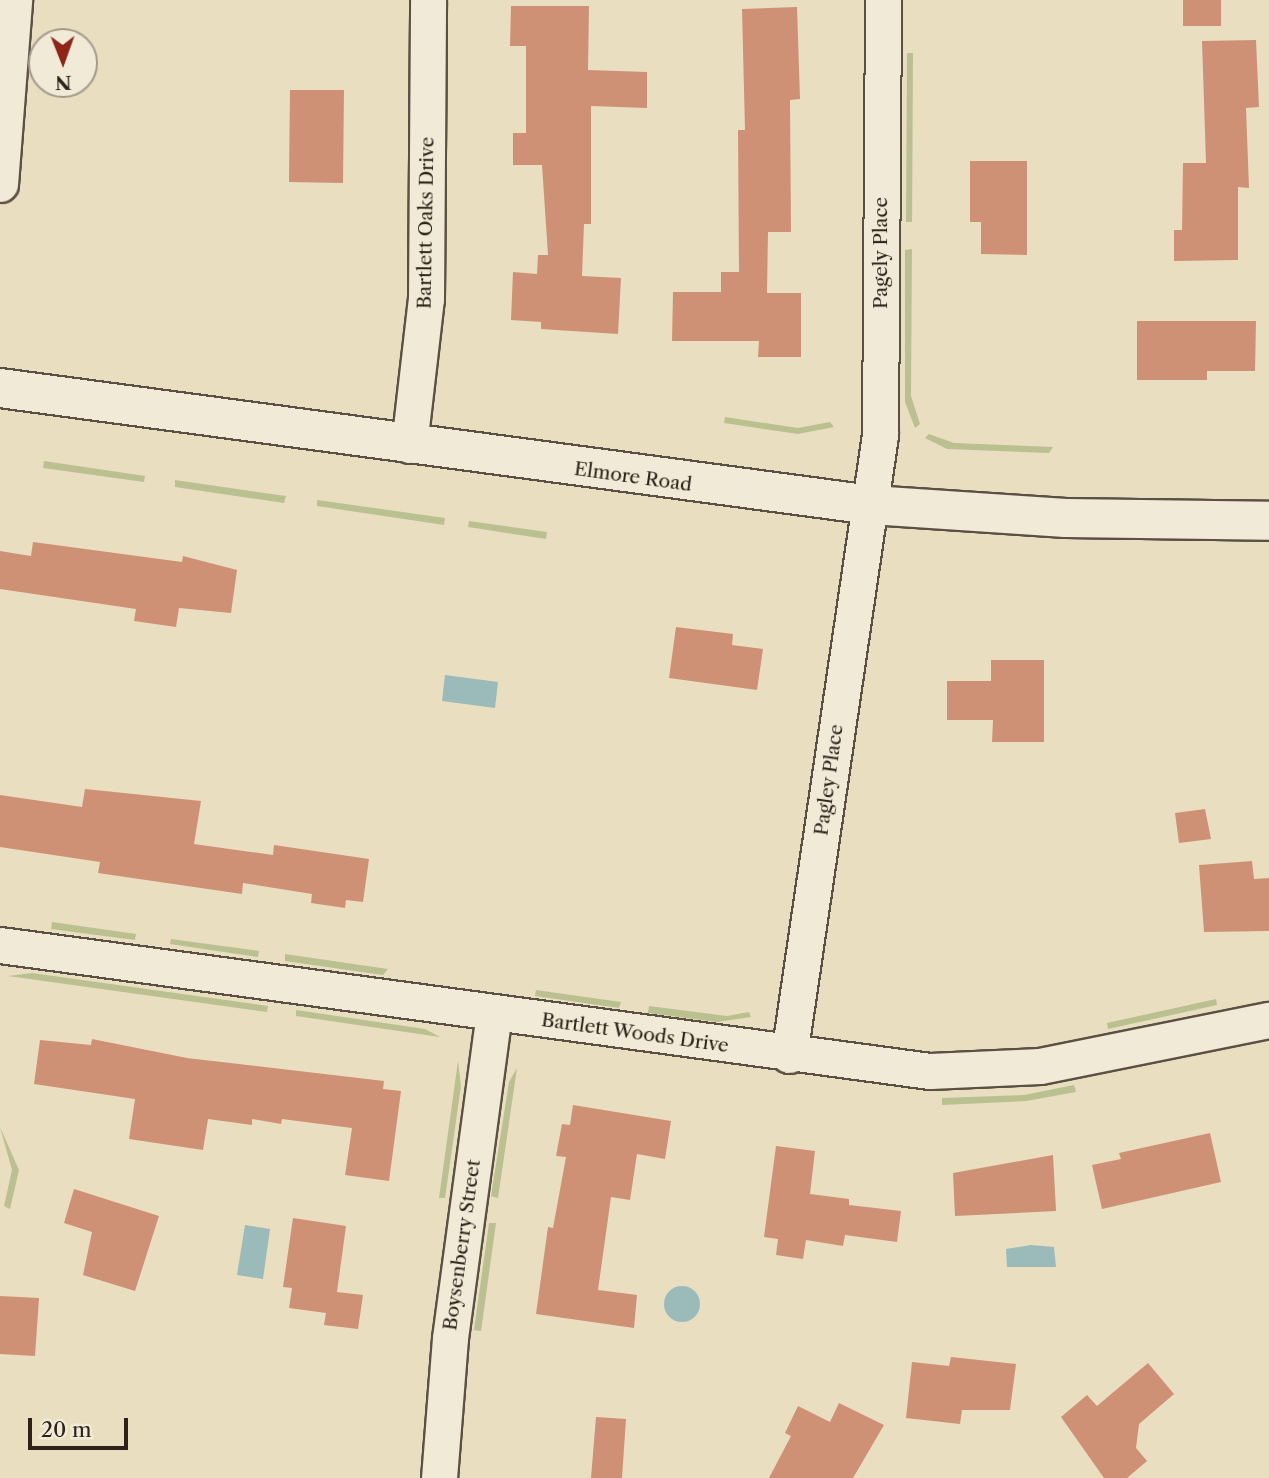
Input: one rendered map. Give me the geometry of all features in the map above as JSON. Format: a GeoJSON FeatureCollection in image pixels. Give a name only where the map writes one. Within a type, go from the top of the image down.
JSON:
{"type":"FeatureCollection","features":[{"type":"Feature","properties":{"kind":"street"},"geometry":{"type":"LineString","coordinates":[[0,184],[14,0]]}},
{"type":"Feature","properties":{"kind":"street","name":"Bartlett Oaks Drive"},"geometry":{"type":"LineString","coordinates":[[409,445],[426,299],[428,0]]}},
{"type":"Feature","properties":{"kind":"street","name":"Pagely Place"},"geometry":{"type":"LineString","coordinates":[[871,505],[880,435],[883,0]]}},
{"type":"Feature","properties":{"kind":"street","name":"Elmore Road"},"geometry":{"type":"LineString","coordinates":[[0,388],[871,505],[996,515],[1269,521]]}},
{"type":"Feature","properties":{"kind":"street","name":"Pagley Place"},"geometry":{"type":"LineString","coordinates":[[789,1055],[871,505]]}},
{"type":"Feature","properties":{"kind":"street","name":"Bartlett Woods Drive"},"geometry":{"type":"LineString","coordinates":[[0,945],[789,1055],[930,1071],[993,1071],[1269,1020]]}},
{"type":"Feature","properties":{"kind":"street","name":"Boysenberry Street"},"geometry":{"type":"LineString","coordinates":[[439,1478],[450,1338],[494,1013]]}},
{"type":"Feature","properties":{"kind":"green space"},"geometry":{"type":"Polygon","coordinates":[[[907,53],[913,53],[912,222],[906,222],[907,53]]]}},
{"type":"Feature","properties":{"kind":"green space"},"geometry":{"type":"Polygon","coordinates":[[[912,249],[911,396],[920,424],[915,428],[905,402],[905,250],[912,249]]]}},
{"type":"Feature","properties":{"kind":"green space"},"geometry":{"type":"Polygon","coordinates":[[[725,417],[798,428],[830,422],[834,427],[798,434],[724,423],[725,417]]]}},
{"type":"Feature","properties":{"kind":"green space"},"geometry":{"type":"Polygon","coordinates":[[[929,434],[954,443],[1053,447],[1049,453],[947,449],[925,438],[929,434]]]}},
{"type":"Feature","properties":{"kind":"green space"},"geometry":{"type":"Polygon","coordinates":[[[44,461],[145,476],[144,482],[43,468],[44,461]]]}},
{"type":"Feature","properties":{"kind":"green space"},"geometry":{"type":"Polygon","coordinates":[[[175,480],[286,496],[284,503],[175,487],[175,480]]]}},
{"type":"Feature","properties":{"kind":"green space"},"geometry":{"type":"Polygon","coordinates":[[[317,500],[445,518],[444,525],[317,506],[317,500]]]}},
{"type":"Feature","properties":{"kind":"green space"},"geometry":{"type":"Polygon","coordinates":[[[469,521],[547,532],[546,539],[468,527],[469,521]]]}},
{"type":"Feature","properties":{"kind":"green space"},"geometry":{"type":"Polygon","coordinates":[[[52,922],[136,934],[135,940],[51,929],[52,922]]]}},
{"type":"Feature","properties":{"kind":"green space"},"geometry":{"type":"Polygon","coordinates":[[[171,939],[259,951],[258,957],[170,944],[171,939]]]}},
{"type":"Feature","properties":{"kind":"green space"},"geometry":{"type":"Polygon","coordinates":[[[285,954],[388,969],[383,975],[285,961],[285,954]]]}},
{"type":"Feature","properties":{"kind":"green space"},"geometry":{"type":"Polygon","coordinates":[[[32,973],[268,1006],[267,1012],[8,976],[32,973]]]}},
{"type":"Feature","properties":{"kind":"green space"},"geometry":{"type":"Polygon","coordinates":[[[536,990],[621,1002],[619,1008],[535,996],[536,990]]]}},
{"type":"Feature","properties":{"kind":"green space"},"geometry":{"type":"Polygon","coordinates":[[[1216,999],[1217,1005],[1108,1029],[1107,1023],[1216,999]]]}},
{"type":"Feature","properties":{"kind":"green space"},"geometry":{"type":"Polygon","coordinates":[[[649,1006],[727,1016],[749,1012],[751,1017],[717,1022],[648,1013],[649,1006]]]}},
{"type":"Feature","properties":{"kind":"green space"},"geometry":{"type":"Polygon","coordinates":[[[296,1010],[425,1029],[440,1037],[296,1016],[296,1010]]]}},
{"type":"Feature","properties":{"kind":"green space"},"geometry":{"type":"Polygon","coordinates":[[[458,1061],[461,1086],[445,1198],[439,1198],[458,1061]]]}},
{"type":"Feature","properties":{"kind":"green space"},"geometry":{"type":"Polygon","coordinates":[[[517,1068],[498,1198],[491,1196],[509,1082],[517,1068]]]}},
{"type":"Feature","properties":{"kind":"green space"},"geometry":{"type":"Polygon","coordinates":[[[1074,1085],[1076,1092],[1026,1101],[942,1105],[942,1098],[1024,1095],[1074,1085]]]}},
{"type":"Feature","properties":{"kind":"green space"},"geometry":{"type":"Polygon","coordinates":[[[0,1127],[19,1170],[10,1209],[4,1206],[12,1170],[0,1127]]]}},
{"type":"Feature","properties":{"kind":"green space"},"geometry":{"type":"Polygon","coordinates":[[[489,1223],[496,1223],[481,1331],[474,1330],[489,1223]]]}},
{"type":"Feature","properties":{"kind":"water"},"geometry":{"type":"Polygon","coordinates":[[[445,675],[498,682],[495,708],[442,701],[445,675]]]}},
{"type":"Feature","properties":{"kind":"water"},"geometry":{"type":"Polygon","coordinates":[[[245,1225],[270,1229],[263,1279],[237,1275],[245,1225]]]}},
{"type":"Feature","properties":{"kind":"water"},"geometry":{"type":"Polygon","coordinates":[[[1031,1245],[1054,1247],[1056,1267],[1007,1267],[1006,1249],[1031,1245]]]}},
{"type":"Feature","properties":{"kind":"water"},"geometry":{"type":"Polygon","coordinates":[[[682,1286],[695,1291],[700,1304],[695,1317],[682,1322],[669,1317],[664,1304],[669,1291],[682,1286]]]}},
{"type":"Feature","properties":{"kind":"building"},"geometry":{"type":"Polygon","coordinates":[[[1183,0],[1221,0],[1221,26],[1183,26],[1183,0]]]}},
{"type":"Feature","properties":{"kind":"building"},"geometry":{"type":"Polygon","coordinates":[[[511,6],[589,6],[588,70],[647,72],[647,108],[591,106],[591,224],[584,224],[582,276],[621,278],[618,334],[541,329],[541,322],[511,320],[513,272],[537,274],[538,255],[548,255],[542,165],[513,165],[513,133],[526,133],[526,46],[510,46],[511,6]]]}},
{"type":"Feature","properties":{"kind":"building"},"geometry":{"type":"Polygon","coordinates":[[[797,7],[800,99],[790,100],[791,232],[768,232],[767,293],[801,293],[801,357],[758,357],[759,341],[672,341],[673,292],[721,292],[721,272],[739,272],[738,130],[745,130],[742,9],[797,7]]]}},
{"type":"Feature","properties":{"kind":"building"},"geometry":{"type":"Polygon","coordinates":[[[1256,40],[1259,107],[1246,108],[1249,188],[1238,187],[1238,260],[1174,261],[1174,230],[1182,230],[1183,163],[1206,163],[1202,41],[1256,40]]]}},
{"type":"Feature","properties":{"kind":"building"},"geometry":{"type":"Polygon","coordinates":[[[290,90],[344,90],[343,183],[289,182],[290,90]]]}},
{"type":"Feature","properties":{"kind":"building"},"geometry":{"type":"Polygon","coordinates":[[[970,161],[1027,161],[1027,255],[981,254],[981,222],[970,222],[970,161]]]}},
{"type":"Feature","properties":{"kind":"building"},"geometry":{"type":"Polygon","coordinates":[[[1137,321],[1256,321],[1255,371],[1207,371],[1207,380],[1137,380],[1137,321]]]}},
{"type":"Feature","properties":{"kind":"building"},"geometry":{"type":"Polygon","coordinates":[[[33,542],[182,562],[183,556],[237,570],[231,613],[179,608],[176,627],[134,621],[136,609],[0,589],[0,551],[31,556],[33,542]]]}},
{"type":"Feature","properties":{"kind":"building"},"geometry":{"type":"Polygon","coordinates":[[[676,627],[733,634],[732,645],[763,649],[757,690],[669,678],[676,627]]]}},
{"type":"Feature","properties":{"kind":"building"},"geometry":{"type":"Polygon","coordinates":[[[991,660],[1044,660],[1044,742],[992,742],[993,720],[947,720],[947,681],[991,681],[991,660]]]}},
{"type":"Feature","properties":{"kind":"building"},"geometry":{"type":"Polygon","coordinates":[[[85,789],[201,801],[194,844],[273,855],[274,845],[369,859],[363,902],[346,900],[345,908],[311,903],[312,894],[243,883],[242,894],[98,873],[100,862],[0,847],[0,795],[82,807],[85,789]]]}},
{"type":"Feature","properties":{"kind":"building"},"geometry":{"type":"Polygon","coordinates":[[[1205,809],[1211,839],[1179,843],[1175,813],[1205,809]]]}},
{"type":"Feature","properties":{"kind":"building"},"geometry":{"type":"Polygon","coordinates":[[[1252,861],[1254,879],[1269,878],[1269,931],[1204,932],[1199,865],[1252,861]]]}},
{"type":"Feature","properties":{"kind":"building"},"geometry":{"type":"Polygon","coordinates":[[[92,1039],[187,1058],[384,1081],[383,1089],[401,1091],[389,1181],[345,1175],[352,1128],[282,1119],[281,1124],[252,1119],[252,1125],[208,1119],[203,1150],[129,1139],[135,1099],[34,1084],[40,1040],[91,1045],[92,1039]]]}},
{"type":"Feature","properties":{"kind":"building"},"geometry":{"type":"Polygon","coordinates":[[[573,1105],[671,1121],[665,1159],[637,1154],[630,1200],[611,1197],[598,1290],[637,1295],[634,1328],[536,1314],[548,1227],[553,1228],[566,1157],[556,1156],[562,1124],[570,1125],[573,1105]]]}},
{"type":"Feature","properties":{"kind":"building"},"geometry":{"type":"Polygon","coordinates":[[[1210,1133],[1221,1182],[1102,1209],[1092,1165],[1121,1159],[1119,1153],[1210,1133]]]}},
{"type":"Feature","properties":{"kind":"building"},"geometry":{"type":"Polygon","coordinates":[[[776,1146],[815,1151],[810,1194],[849,1199],[849,1205],[901,1211],[897,1242],[845,1235],[843,1246],[806,1240],[803,1259],[776,1255],[778,1239],[764,1237],[776,1146]]]}},
{"type":"Feature","properties":{"kind":"building"},"geometry":{"type":"Polygon","coordinates":[[[1053,1155],[1056,1211],[955,1216],[953,1173],[1053,1155]]]}},
{"type":"Feature","properties":{"kind":"building"},"geometry":{"type":"Polygon","coordinates":[[[74,1189],[159,1216],[135,1291],[83,1275],[92,1232],[64,1223],[74,1189]]]}},
{"type":"Feature","properties":{"kind":"building"},"geometry":{"type":"Polygon","coordinates":[[[293,1218],[346,1226],[337,1292],[363,1295],[358,1329],[324,1325],[326,1313],[289,1308],[292,1288],[283,1287],[293,1218]]]}},
{"type":"Feature","properties":{"kind":"building"},"geometry":{"type":"Polygon","coordinates":[[[0,1296],[39,1298],[35,1356],[0,1354],[0,1296]]]}},
{"type":"Feature","properties":{"kind":"building"},"geometry":{"type":"Polygon","coordinates":[[[951,1357],[1016,1364],[1010,1410],[962,1410],[960,1424],[906,1418],[912,1362],[949,1366],[951,1357]]]}},
{"type":"Feature","properties":{"kind":"building"},"geometry":{"type":"Polygon","coordinates":[[[1148,1363],[1174,1394],[1139,1424],[1136,1448],[1147,1461],[1127,1478],[1104,1478],[1061,1417],[1087,1395],[1097,1406],[1148,1363]]]}},
{"type":"Feature","properties":{"kind":"building"},"geometry":{"type":"Polygon","coordinates":[[[839,1403],[884,1425],[853,1478],[769,1478],[791,1436],[785,1433],[798,1406],[830,1422],[839,1403]]]}},
{"type":"Feature","properties":{"kind":"building"},"geometry":{"type":"Polygon","coordinates":[[[596,1417],[626,1419],[622,1478],[591,1478],[596,1417]]]}}]}
